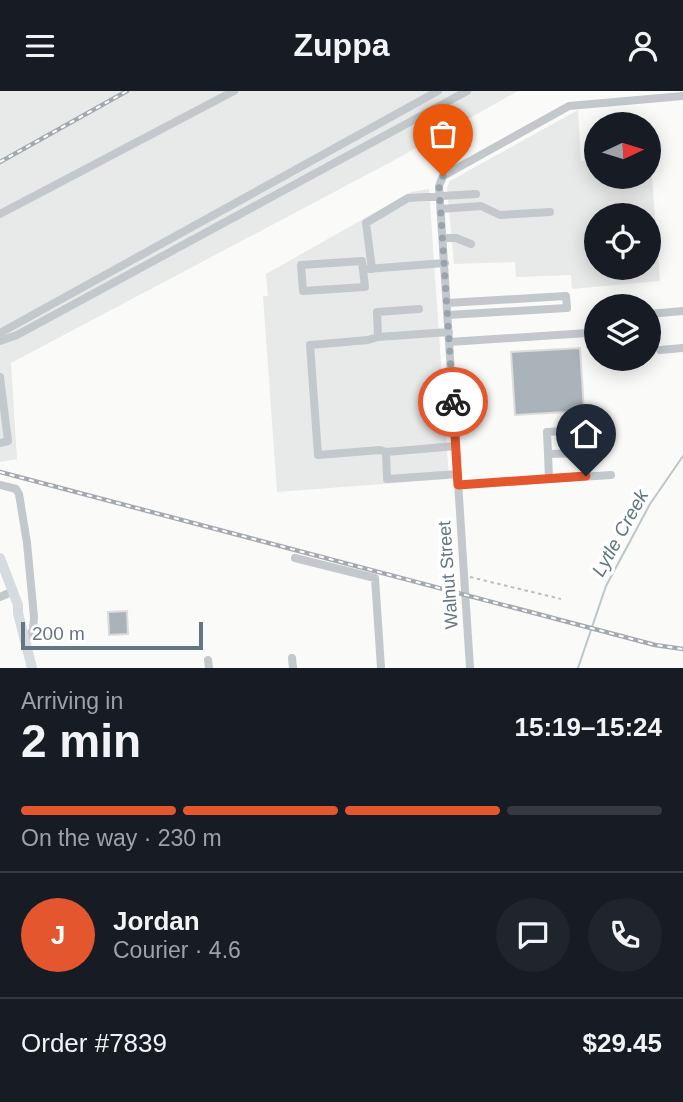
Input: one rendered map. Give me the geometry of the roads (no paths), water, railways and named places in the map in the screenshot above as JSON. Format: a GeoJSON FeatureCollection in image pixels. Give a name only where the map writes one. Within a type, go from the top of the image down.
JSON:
{"type":"FeatureCollection","features":[{"type":"Feature","properties":{"kind":"main road"},"geometry":{"type":"LineString","coordinates":[[0,558],[18,605],[32,668]]}},
{"type":"Feature","properties":{"kind":"main road"},"geometry":{"type":"LineString","coordinates":[[0,572],[4,595],[18,613]]}},
{"type":"Feature","properties":{"kind":"street"},"geometry":{"type":"LineString","coordinates":[[0,214],[233,91]]}},
{"type":"Feature","properties":{"kind":"street"},"geometry":{"type":"LineString","coordinates":[[0,341],[5,334],[439,91]]}},
{"type":"Feature","properties":{"kind":"street"},"geometry":{"type":"LineString","coordinates":[[5,334],[467,91]]}},
{"type":"Feature","properties":{"kind":"street","name":"Walnut Street"},"geometry":{"type":"LineString","coordinates":[[470,668],[439,186],[443,176],[569,106],[683,96]]}},
{"type":"Feature","properties":{"kind":"street"},"geometry":{"type":"LineString","coordinates":[[367,269],[362,261],[301,265],[303,291],[365,287],[367,269],[366,223],[408,198],[476,194]]}},
{"type":"Feature","properties":{"kind":"street"},"geometry":{"type":"LineString","coordinates":[[441,209],[481,206],[500,215],[550,212]]}},
{"type":"Feature","properties":{"kind":"street"},"geometry":{"type":"LineString","coordinates":[[443,238],[456,238],[471,244]]}},
{"type":"Feature","properties":{"kind":"street"},"geometry":{"type":"LineString","coordinates":[[367,269],[444,263]]}},
{"type":"Feature","properties":{"kind":"street"},"geometry":{"type":"LineString","coordinates":[[447,303],[566,296],[567,308],[448,316]]}},
{"type":"Feature","properties":{"kind":"street"},"geometry":{"type":"LineString","coordinates":[[502,300],[503,312]]}},
{"type":"Feature","properties":{"kind":"street"},"geometry":{"type":"LineString","coordinates":[[378,337],[377,312],[419,309]]}},
{"type":"Feature","properties":{"kind":"street"},"geometry":{"type":"LineString","coordinates":[[661,313],[683,311]]}},
{"type":"Feature","properties":{"kind":"street"},"geometry":{"type":"LineString","coordinates":[[0,320],[5,334]]}},
{"type":"Feature","properties":{"kind":"street"},"geometry":{"type":"LineString","coordinates":[[449,332],[310,345],[318,455],[456,446]]}},
{"type":"Feature","properties":{"kind":"street"},"geometry":{"type":"LineString","coordinates":[[449,342],[584,333]]}},
{"type":"Feature","properties":{"kind":"street"},"geometry":{"type":"LineString","coordinates":[[661,350],[683,348]]}},
{"type":"Feature","properties":{"kind":"street"},"geometry":{"type":"LineString","coordinates":[[0,377],[3,426],[8,441],[0,443]]}},
{"type":"Feature","properties":{"kind":"street"},"geometry":{"type":"LineString","coordinates":[[550,479],[547,432],[582,430],[586,476]]}},
{"type":"Feature","properties":{"kind":"street"},"geometry":{"type":"LineString","coordinates":[[386,452],[387,479],[458,474]]}},
{"type":"Feature","properties":{"kind":"street"},"geometry":{"type":"LineString","coordinates":[[548,454],[584,453]]}},
{"type":"Feature","properties":{"kind":"street"},"geometry":{"type":"LineString","coordinates":[[458,485],[611,475]]}},
{"type":"Feature","properties":{"kind":"street"},"geometry":{"type":"LineString","coordinates":[[0,485],[16,489],[19,493],[34,617],[33,629],[27,643]]}},
{"type":"Feature","properties":{"kind":"street"},"geometry":{"type":"LineString","coordinates":[[295,558],[375,578],[381,668]]}},
{"type":"Feature","properties":{"kind":"street"},"geometry":{"type":"LineString","coordinates":[[292,658],[293,668]]}},
{"type":"Feature","properties":{"kind":"waterway","name":"Lytle Creek"},"geometry":{"type":"LineString","coordinates":[[578,668],[606,586],[650,504],[683,456]]}},
{"type":"Feature","properties":{"kind":"railway"},"geometry":{"type":"LineString","coordinates":[[0,162],[127,91]]}},
{"type":"Feature","properties":{"kind":"railway"},"geometry":{"type":"LineString","coordinates":[[0,472],[655,645],[683,649]]}}]}
